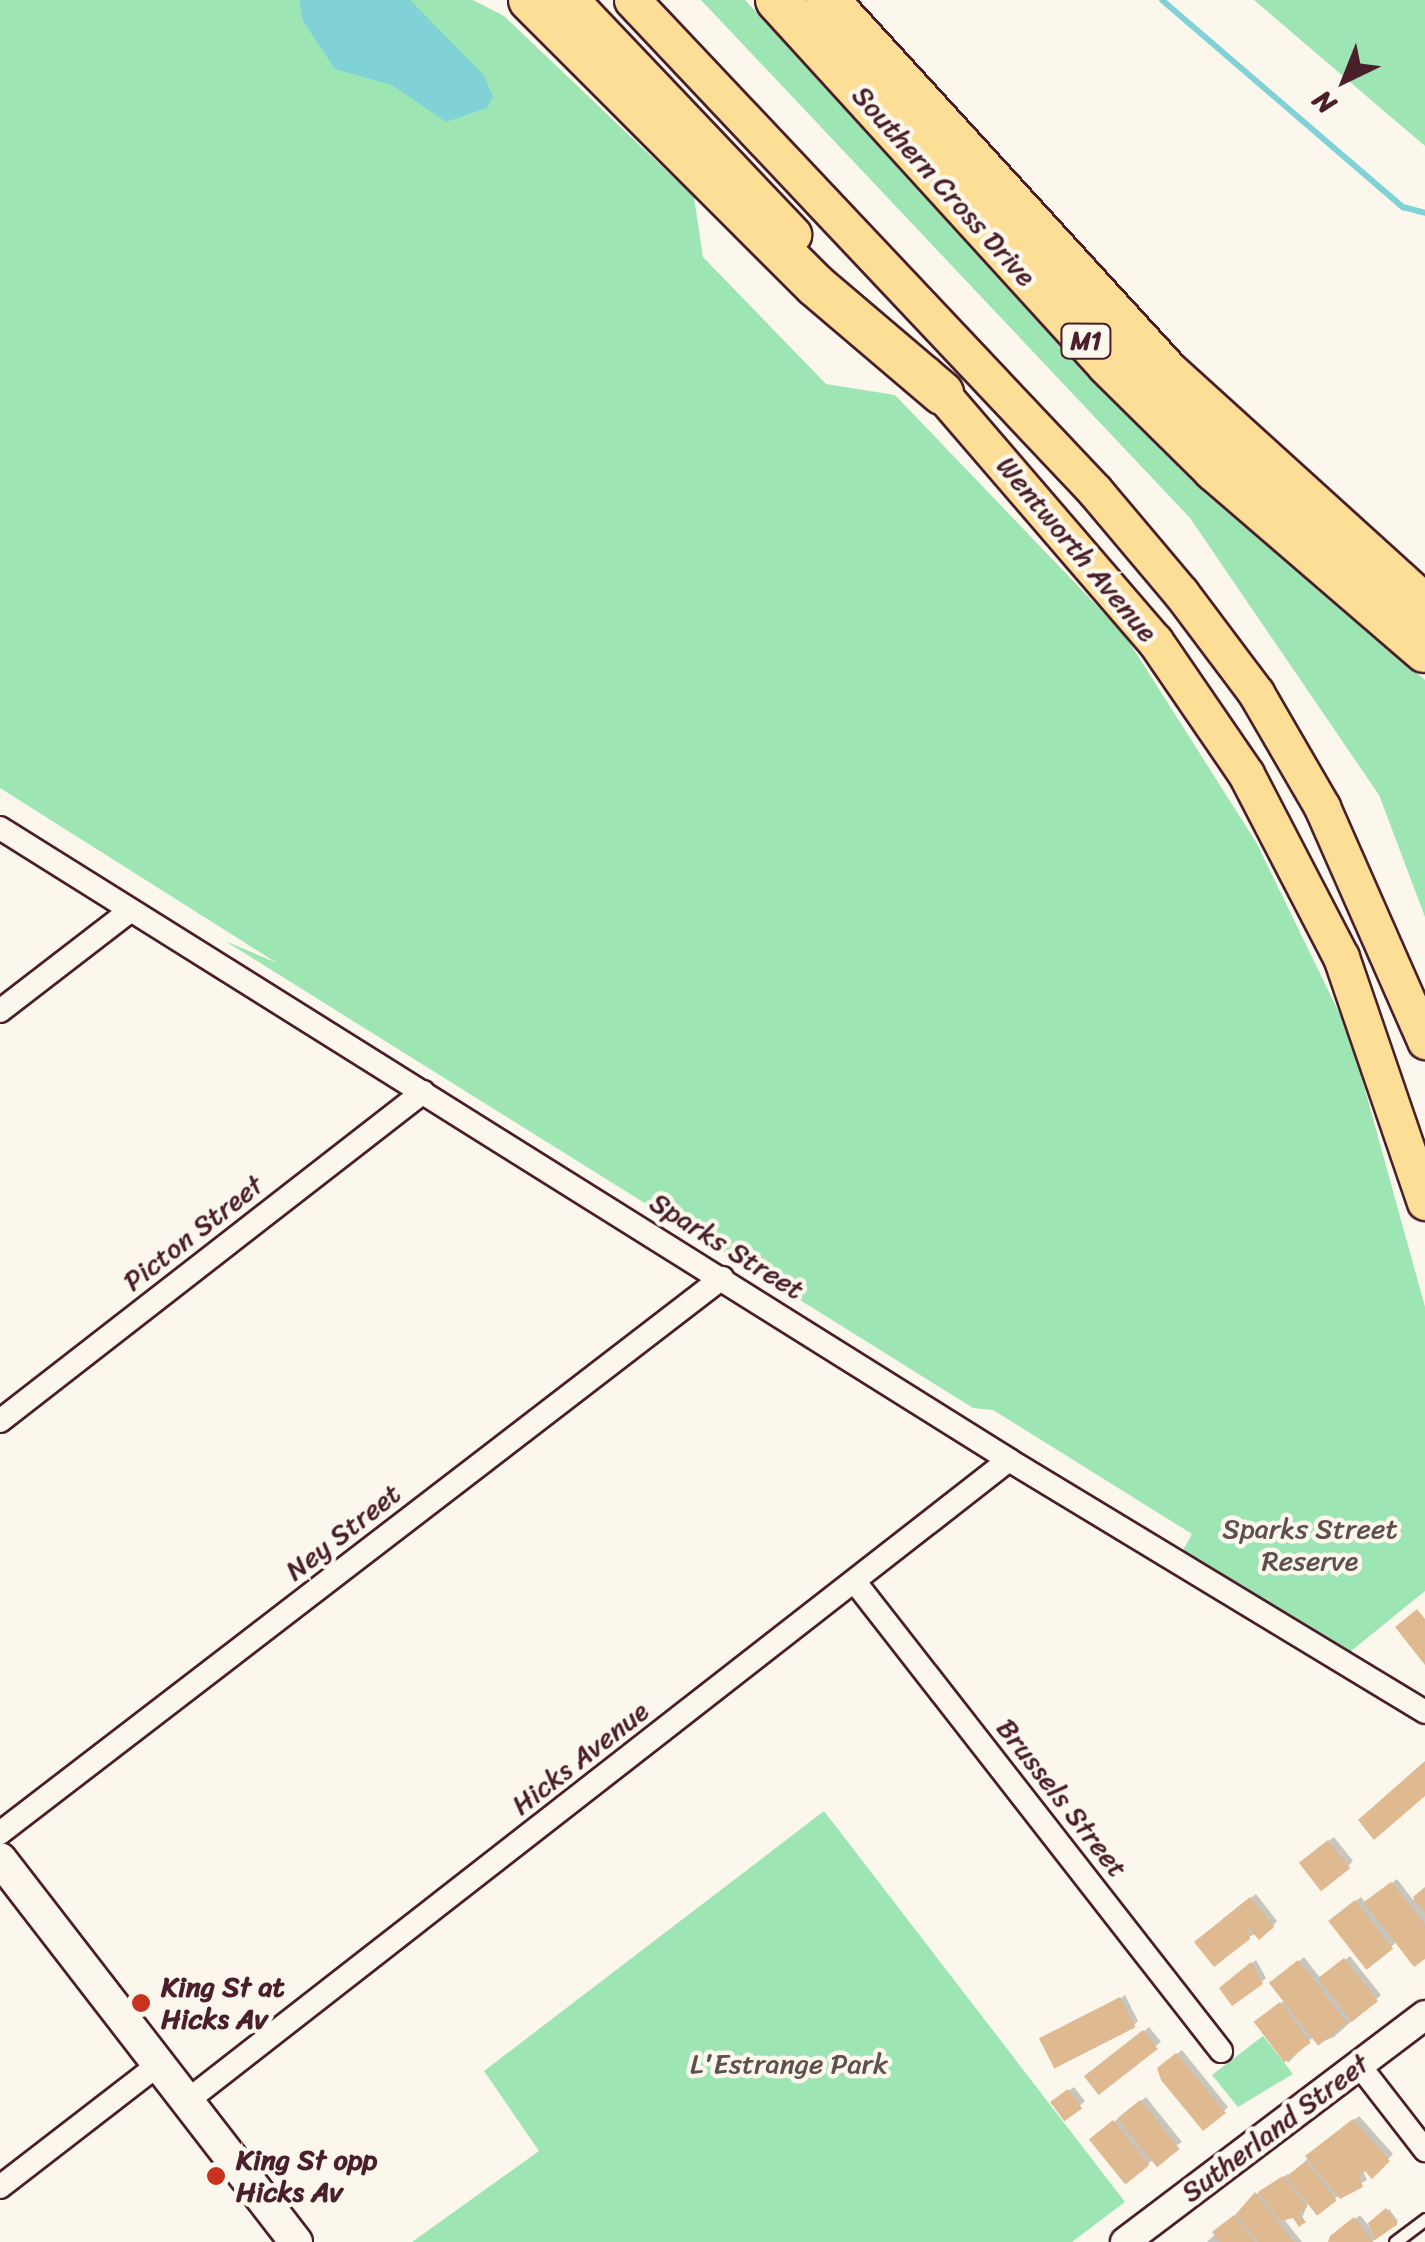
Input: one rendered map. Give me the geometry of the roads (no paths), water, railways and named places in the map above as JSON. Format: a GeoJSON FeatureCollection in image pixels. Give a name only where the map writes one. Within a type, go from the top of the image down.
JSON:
{"type":"FeatureCollection","features":[{"type":"Feature","properties":{"kind":"highway"},"geometry":{"type":"LineString","coordinates":[[530,0],[815,284],[942,392]]}},
{"type":"Feature","properties":{"kind":"highway","name":"Southern Cross Drive"},"geometry":{"type":"LineString","coordinates":[[777,0],[1109,365],[1215,470],[1425,651]]}},
{"type":"Feature","properties":{"kind":"highway","name":"Southern Cross Drive"},"geometry":{"type":"LineString","coordinates":[[827,0],[1168,374],[1425,606]]}},
{"type":"Feature","properties":{"kind":"main road","name":"Wentworth Avenue"},"geometry":{"type":"LineString","coordinates":[[571,0],[942,392],[1155,641],[1246,774],[1341,956],[1424,1194]]}},
{"type":"Feature","properties":{"kind":"main road","name":"Wentworth Avenue"},"geometry":{"type":"LineString","coordinates":[[632,0],[1082,478],[1181,593],[1256,693],[1322,807],[1425,1041]]}},
{"type":"Feature","properties":{"kind":"main road"},"geometry":{"type":"LineString","coordinates":[[0,1859],[296,2242]]}},
{"type":"Feature","properties":{"kind":"street","name":"Sparks Street"},"geometry":{"type":"LineString","coordinates":[[0,828],[1009,1460],[1425,1712]]}},
{"type":"Feature","properties":{"kind":"street"},"geometry":{"type":"LineString","coordinates":[[0,1011],[131,910]]}},
{"type":"Feature","properties":{"kind":"street","name":"Picton Street"},"geometry":{"type":"LineString","coordinates":[[0,1421],[422,1092]]}},
{"type":"Feature","properties":{"kind":"street","name":"Ney Street"},"geometry":{"type":"LineString","coordinates":[[0,1833],[722,1278]]}},
{"type":"Feature","properties":{"kind":"street","name":"Hicks Avenue"},"geometry":{"type":"LineString","coordinates":[[187,2102],[1009,1460]]}},
{"type":"Feature","properties":{"kind":"street","name":"Brussels Street"},"geometry":{"type":"LineString","coordinates":[[855,1582],[1221,2051]]}},
{"type":"Feature","properties":{"kind":"street","name":"Sutherland Street"},"geometry":{"type":"LineString","coordinates":[[1125,2242],[1425,2015]]}},
{"type":"Feature","properties":{"kind":"street"},"geometry":{"type":"LineString","coordinates":[[0,2187],[158,2064]]}},
{"type":"Feature","properties":{"kind":"street"},"geometry":{"type":"LineString","coordinates":[[1359,2065],[1425,2150]]}},
{"type":"Feature","properties":{"kind":"lane"},"geometry":{"type":"LineString","coordinates":[[1396,2242],[1425,2220]]}},
{"type":"Feature","properties":{"kind":"water"},"geometry":{"type":"Polygon","coordinates":[[[299,0],[410,0],[483,74],[493,97],[487,108],[446,122],[392,85],[335,69],[303,21],[299,0]]]}},
{"type":"Feature","properties":{"kind":"waterway"},"geometry":{"type":"LineString","coordinates":[[1162,0],[1403,207],[1425,213]]}},
{"type":"Feature","properties":{"kind":"place","name":"King St at Hicks Av"},"geometry":{"type":"Point","coordinates":[141,2003]}},
{"type":"Feature","properties":{"kind":"place","name":"King St opp Hicks Av"},"geometry":{"type":"Point","coordinates":[216,2176]}},
{"type":"Feature","properties":{"kind":"park label","name":"Sparks Street Reserve"},"geometry":{"type":"Point","coordinates":[1310,1545]}},
{"type":"Feature","properties":{"kind":"park label","name":"L'Estrange Park"},"geometry":{"type":"Point","coordinates":[789,2064]}}]}
